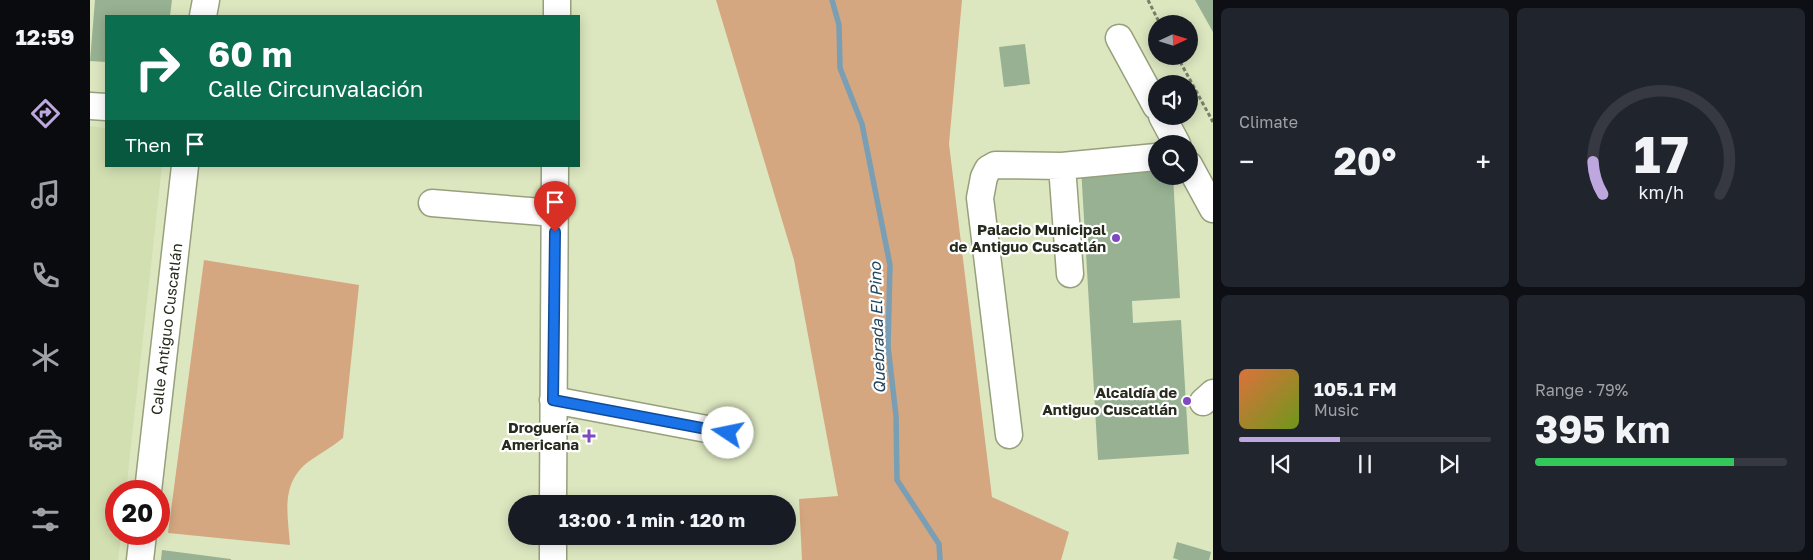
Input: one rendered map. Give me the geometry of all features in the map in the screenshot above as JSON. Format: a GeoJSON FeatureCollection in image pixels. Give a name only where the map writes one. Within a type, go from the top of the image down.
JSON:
{"type":"FeatureCollection","features":[{"type":"Feature","properties":{"kind":"street"},"geometry":{"type":"LineString","coordinates":[[204,15],[206,0]]}},
{"type":"Feature","properties":{"kind":"street"},"geometry":{"type":"LineString","coordinates":[[557,15],[558,0]]}},
{"type":"Feature","properties":{"kind":"street"},"geometry":{"type":"LineString","coordinates":[[1119,38],[1148,91]]}},
{"type":"Feature","properties":{"kind":"street"},"geometry":{"type":"LineString","coordinates":[[90,106],[105,107]]}},
{"type":"Feature","properties":{"kind":"street"},"geometry":{"type":"LineString","coordinates":[[1009,435],[980,198],[984,177],[988,168],[995,166],[1062,166],[1148,158]]}},
{"type":"Feature","properties":{"kind":"street"},"geometry":{"type":"LineString","coordinates":[[1062,166],[1070,274]]}},
{"type":"Feature","properties":{"kind":"street","name":"Calle Antiguo Cuscatlán"},"geometry":{"type":"LineString","coordinates":[[149,480],[185,167]]}},
{"type":"Feature","properties":{"kind":"street"},"geometry":{"type":"LineString","coordinates":[[553,495],[555,167]]}},
{"type":"Feature","properties":{"kind":"street"},"geometry":{"type":"LineString","coordinates":[[1198,182],[1213,209]]}},
{"type":"Feature","properties":{"kind":"street"},"geometry":{"type":"LineString","coordinates":[[432,203],[555,213]]}},
{"type":"Feature","properties":{"kind":"street"},"geometry":{"type":"LineString","coordinates":[[553,400],[728,433]]}},
{"type":"Feature","properties":{"kind":"street"},"geometry":{"type":"LineString","coordinates":[[140,560],[142,545]]}},
{"type":"Feature","properties":{"kind":"street"},"geometry":{"type":"LineString","coordinates":[[553,545],[553,560]]}},
{"type":"Feature","properties":{"kind":"path"},"geometry":{"type":"LineString","coordinates":[[1148,0],[1156,15]]}},
{"type":"Feature","properties":{"kind":"path"},"geometry":{"type":"LineString","coordinates":[[1183,65],[1213,122]]}},
{"type":"Feature","properties":{"kind":"shaded area"},"geometry":{"type":"Polygon","coordinates":[[[716,0],[962,0],[949,144],[992,497],[1069,532],[1061,560],[802,560],[799,499],[838,496],[794,260],[716,0]]]}},
{"type":"Feature","properties":{"kind":"shaded area"},"geometry":{"type":"Polygon","coordinates":[[[90,126],[105,128],[105,167],[162,167],[127,480],[105,480],[105,545],[120,545],[118,560],[90,560],[90,126]]]}},
{"type":"Feature","properties":{"kind":"shaded area"},"geometry":{"type":"Polygon","coordinates":[[[204,260],[359,285],[343,438],[308,462],[293,480],[289,490],[287,511],[290,545],[170,533],[170,518],[204,260]]]}},
{"type":"Feature","properties":{"kind":"building"},"geometry":{"type":"Polygon","coordinates":[[[95,0],[172,0],[170,15],[105,15],[105,62],[90,61],[95,0]]]}},
{"type":"Feature","properties":{"kind":"building"},"geometry":{"type":"Polygon","coordinates":[[[1195,0],[1213,0],[1213,32],[1195,0]]]}},
{"type":"Feature","properties":{"kind":"building"},"geometry":{"type":"Polygon","coordinates":[[[1025,44],[1030,84],[1004,87],[999,47],[1025,44]]]}},
{"type":"Feature","properties":{"kind":"building"},"geometry":{"type":"Polygon","coordinates":[[[1148,163],[1148,185],[1174,185],[1180,298],[1132,301],[1133,323],[1181,320],[1189,454],[1098,460],[1081,167],[1148,163]]]}},
{"type":"Feature","properties":{"kind":"building"},"geometry":{"type":"Polygon","coordinates":[[[1177,542],[1211,552],[1209,560],[1179,560],[1173,558],[1177,542]]]}},
{"type":"Feature","properties":{"kind":"building"},"geometry":{"type":"Polygon","coordinates":[[[162,550],[231,559],[231,560],[161,560],[162,550]]]}},
{"type":"Feature","properties":{"kind":"waterway","name":"Quebrada El Pino"},"geometry":{"type":"LineString","coordinates":[[832,0],[839,25],[840,68],[862,124],[890,265],[888,346],[896,416],[897,480],[939,544],[940,560]]}},
{"type":"Feature","properties":{"kind":"place","name":"Palacio Municipal de Antiguo Cuscatlán"},"geometry":{"type":"Point","coordinates":[1116,238]}},
{"type":"Feature","properties":{"kind":"place","name":"Alcaldía de Antiguo Cuscatlán"},"geometry":{"type":"Point","coordinates":[1187,401]}},
{"type":"Feature","properties":{"kind":"place","name":"Droguería Americana"},"geometry":{"type":"Point","coordinates":[589,436]}},
{"type":"Feature","properties":{"kind":"route"},"geometry":{"type":"LineString","coordinates":[[555,232],[553,400],[728,433]]}}]}
